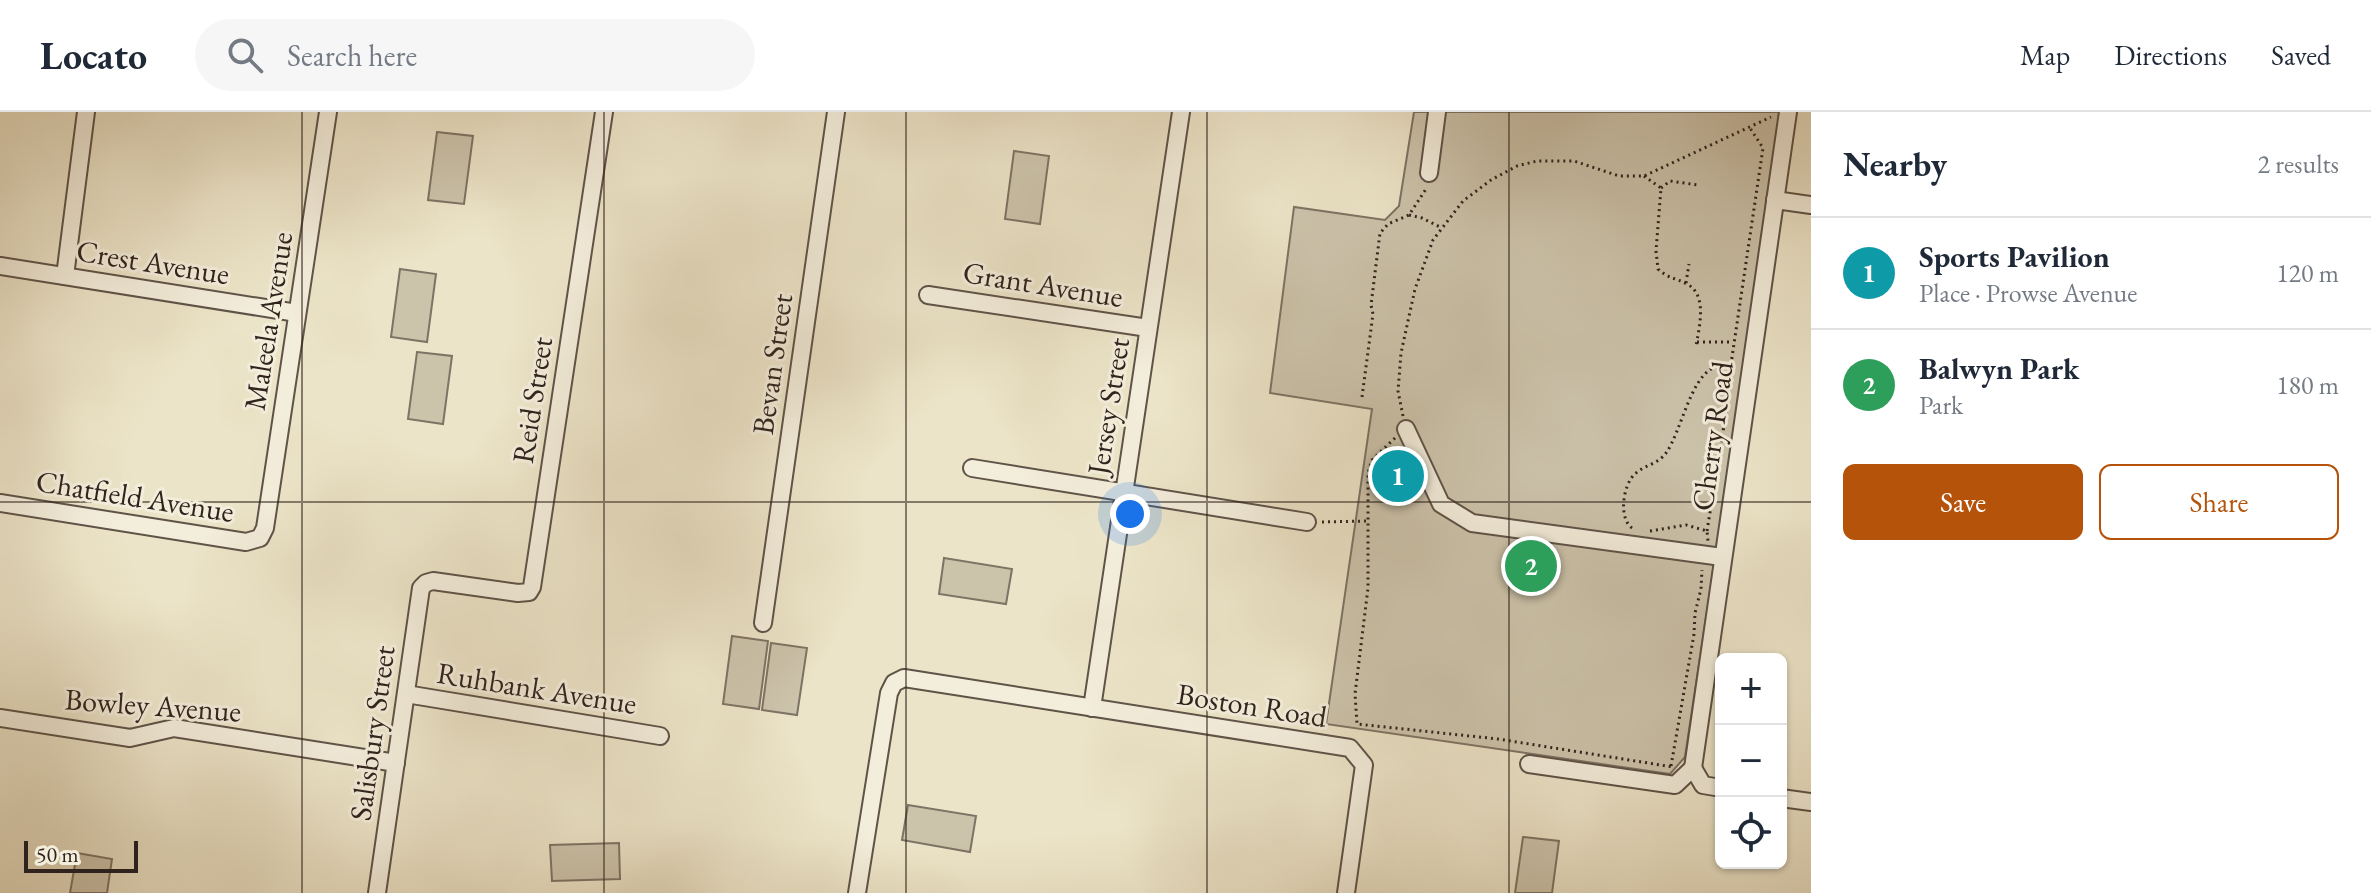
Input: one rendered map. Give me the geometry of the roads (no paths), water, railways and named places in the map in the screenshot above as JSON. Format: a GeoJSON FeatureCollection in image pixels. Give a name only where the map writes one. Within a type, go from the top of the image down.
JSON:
{"type":"FeatureCollection","features":[{"type":"Feature","properties":{"kind":"street"},"geometry":{"type":"LineString","coordinates":[[65,276],[86,112]]}},
{"type":"Feature","properties":{"kind":"street","name":"Maleela Avenue"},"geometry":{"type":"LineString","coordinates":[[260,538],[265,528],[328,112]]}},
{"type":"Feature","properties":{"kind":"street","name":"Reid Street"},"geometry":{"type":"LineString","coordinates":[[426,583],[433,581],[518,593],[529,592],[532,587],[604,112]]}},
{"type":"Feature","properties":{"kind":"street","name":"Bevan Street"},"geometry":{"type":"LineString","coordinates":[[763,623],[836,112]]}},
{"type":"Feature","properties":{"kind":"street","name":"Jersey Street"},"geometry":{"type":"LineString","coordinates":[[1092,708],[1181,112]]}},
{"type":"Feature","properties":{"kind":"street"},"geometry":{"type":"LineString","coordinates":[[1429,173],[1437,112]]}},
{"type":"Feature","properties":{"kind":"street","name":"Cherry Road"},"geometry":{"type":"LineString","coordinates":[[1693,768],[1716,556],[1788,112]]}},
{"type":"Feature","properties":{"kind":"street"},"geometry":{"type":"LineString","coordinates":[[1775,200],[1811,205]]}},
{"type":"Feature","properties":{"kind":"street","name":"Crest Avenue"},"geometry":{"type":"LineString","coordinates":[[0,266],[297,313]]}},
{"type":"Feature","properties":{"kind":"street","name":"Grant Avenue"},"geometry":{"type":"LineString","coordinates":[[928,295],[1148,328]]}},
{"type":"Feature","properties":{"kind":"street"},"geometry":{"type":"LineString","coordinates":[[1406,429],[1441,504],[1472,523],[1716,556]]}},
{"type":"Feature","properties":{"kind":"street"},"geometry":{"type":"LineString","coordinates":[[972,468],[1307,522]]}},
{"type":"Feature","properties":{"kind":"street","name":"Chatfield Avenue"},"geometry":{"type":"LineString","coordinates":[[0,503],[246,542],[260,538]]}},
{"type":"Feature","properties":{"kind":"street","name":"Salisbury Street"},"geometry":{"type":"LineString","coordinates":[[377,893],[421,588],[426,583]]}},
{"type":"Feature","properties":{"kind":"street","name":"Boston Road"},"geometry":{"type":"LineString","coordinates":[[857,893],[889,693],[894,683],[904,678],[1350,748],[1364,765],[1346,893]]}},
{"type":"Feature","properties":{"kind":"street","name":"Ruhbank Avenue"},"geometry":{"type":"LineString","coordinates":[[406,694],[660,736]]}},
{"type":"Feature","properties":{"kind":"street","name":"Bowley Avenue"},"geometry":{"type":"LineString","coordinates":[[0,718],[130,738],[174,728],[396,763]]}},
{"type":"Feature","properties":{"kind":"street"},"geometry":{"type":"LineString","coordinates":[[1529,764],[1675,785],[1693,768],[1703,785],[1715,787]]}},
{"type":"Feature","properties":{"kind":"street"},"geometry":{"type":"LineString","coordinates":[[1787,799],[1811,802]]}},
{"type":"Feature","properties":{"kind":"place","name":"Sports Pavilion"},"geometry":{"type":"Point","coordinates":[1398,476]}},
{"type":"Feature","properties":{"kind":"place","name":"Balwyn Park"},"geometry":{"type":"Point","coordinates":[1531,566]}}]}
